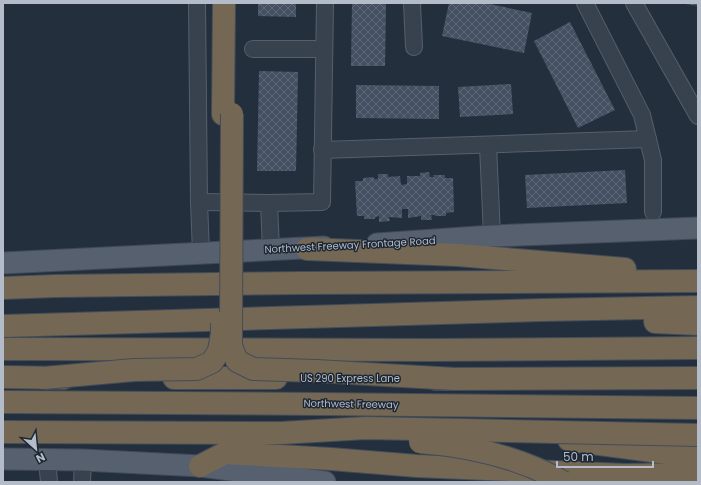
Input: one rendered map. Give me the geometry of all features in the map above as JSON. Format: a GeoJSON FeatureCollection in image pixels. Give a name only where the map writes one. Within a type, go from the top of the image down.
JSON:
{"type":"FeatureCollection","features":[{"type":"Feature","properties":{"kind":"highway"},"geometry":{"type":"LineString","coordinates":[[224,3],[228,114],[230,333],[231,346],[237,361],[253,369],[454,379]]}},
{"type":"Feature","properties":{"kind":"highway"},"geometry":{"type":"LineString","coordinates":[[44,378],[134,370],[197,369],[212,362],[219,351],[222,333],[232,3]]}},
{"type":"Feature","properties":{"kind":"highway"},"geometry":{"type":"LineString","coordinates":[[307,249],[458,255],[698,274]]}},
{"type":"Feature","properties":{"kind":"highway"},"geometry":{"type":"LineString","coordinates":[[3,288],[311,283],[698,281]]}},
{"type":"Feature","properties":{"kind":"highway"},"geometry":{"type":"LineString","coordinates":[[3,326],[542,310],[698,307]]}},
{"type":"Feature","properties":{"kind":"highway"},"geometry":{"type":"LineString","coordinates":[[542,310],[620,320],[698,324]]}},
{"type":"Feature","properties":{"kind":"highway"},"geometry":{"type":"LineString","coordinates":[[3,349],[431,350],[698,348]]}},
{"type":"Feature","properties":{"kind":"highway","name":"US 290 Express Lane"},"geometry":{"type":"LineString","coordinates":[[3,377],[454,379],[698,378]]}},
{"type":"Feature","properties":{"kind":"highway","name":"Northwest Freeway"},"geometry":{"type":"LineString","coordinates":[[3,402],[698,408]]}},
{"type":"Feature","properties":{"kind":"highway"},"geometry":{"type":"LineString","coordinates":[[320,404],[404,418],[698,457]]}},
{"type":"Feature","properties":{"kind":"highway"},"geometry":{"type":"LineString","coordinates":[[281,433],[366,428],[698,435]]}},
{"type":"Feature","properties":{"kind":"highway"},"geometry":{"type":"LineString","coordinates":[[3,432],[281,433],[442,444],[501,456],[527,464],[563,482]]}},
{"type":"Feature","properties":{"kind":"highway"},"geometry":{"type":"LineString","coordinates":[[200,466],[225,453],[417,466],[625,476],[698,474]]}},
{"type":"Feature","properties":{"kind":"main road","name":"Northwest Freeway Frontage Road"},"geometry":{"type":"LineString","coordinates":[[3,263],[307,249],[492,236],[698,228]]}},
{"type":"Feature","properties":{"kind":"main road"},"geometry":{"type":"LineString","coordinates":[[3,459],[82,460],[200,466],[325,482]]}},
{"type":"Feature","properties":{"kind":"street"},"geometry":{"type":"LineString","coordinates":[[197,3],[201,253]]}},
{"type":"Feature","properties":{"kind":"street"},"geometry":{"type":"LineString","coordinates":[[199,202],[269,204],[322,202],[325,3]]}},
{"type":"Feature","properties":{"kind":"street"},"geometry":{"type":"LineString","coordinates":[[412,3],[414,47]]}},
{"type":"Feature","properties":{"kind":"street"},"geometry":{"type":"LineString","coordinates":[[585,3],[642,115],[653,160],[653,212]]}},
{"type":"Feature","properties":{"kind":"street"},"geometry":{"type":"LineString","coordinates":[[634,3],[698,116]]}},
{"type":"Feature","properties":{"kind":"street"},"geometry":{"type":"LineString","coordinates":[[253,49],[324,49]]}},
{"type":"Feature","properties":{"kind":"street"},"geometry":{"type":"LineString","coordinates":[[322,150],[648,139]]}},
{"type":"Feature","properties":{"kind":"street"},"geometry":{"type":"LineString","coordinates":[[488,144],[492,236]]}},
{"type":"Feature","properties":{"kind":"street"},"geometry":{"type":"LineString","coordinates":[[269,204],[270,250]]}},
{"type":"Feature","properties":{"kind":"street"},"geometry":{"type":"LineString","coordinates":[[47,459],[49,482]]}},
{"type":"Feature","properties":{"kind":"street"},"geometry":{"type":"LineString","coordinates":[[82,460],[82,482]]}},
{"type":"Feature","properties":{"kind":"building"},"geometry":{"type":"Polygon","coordinates":[[[258,3],[296,3],[296,17],[258,16],[258,3]]]}},
{"type":"Feature","properties":{"kind":"building"},"geometry":{"type":"Polygon","coordinates":[[[352,3],[386,3],[385,66],[351,66],[352,3]]]}},
{"type":"Feature","properties":{"kind":"building"},"geometry":{"type":"Polygon","coordinates":[[[449,3],[485,3],[532,13],[524,53],[442,36],[449,3]]]}},
{"type":"Feature","properties":{"kind":"building"},"geometry":{"type":"Polygon","coordinates":[[[698,3],[698,6],[685,4],[698,3]]]}},
{"type":"Feature","properties":{"kind":"building"},"geometry":{"type":"Polygon","coordinates":[[[570,22],[615,110],[578,128],[534,41],[570,22]]]}},
{"type":"Feature","properties":{"kind":"building"},"geometry":{"type":"Polygon","coordinates":[[[259,71],[298,72],[296,171],[257,171],[259,71]]]}},
{"type":"Feature","properties":{"kind":"building"},"geometry":{"type":"Polygon","coordinates":[[[511,84],[513,114],[460,117],[458,87],[511,84]]]}},
{"type":"Feature","properties":{"kind":"building"},"geometry":{"type":"Polygon","coordinates":[[[356,85],[439,86],[439,119],[356,118],[356,85]]]}},
{"type":"Feature","properties":{"kind":"building"},"geometry":{"type":"Polygon","coordinates":[[[625,170],[627,203],[527,208],[525,175],[625,170]]]}},
{"type":"Feature","properties":{"kind":"building"},"geometry":{"type":"Polygon","coordinates":[[[429,172],[430,177],[434,177],[433,175],[445,175],[445,178],[453,178],[454,212],[446,213],[446,216],[431,215],[432,220],[421,220],[421,216],[408,218],[408,209],[402,209],[402,218],[389,217],[390,221],[379,222],[379,216],[375,217],[375,219],[364,219],[364,216],[357,216],[355,181],[363,181],[363,178],[374,177],[374,179],[378,179],[378,174],[388,174],[388,177],[400,176],[401,185],[407,184],[407,176],[420,176],[420,173],[429,172]]]}}]}
